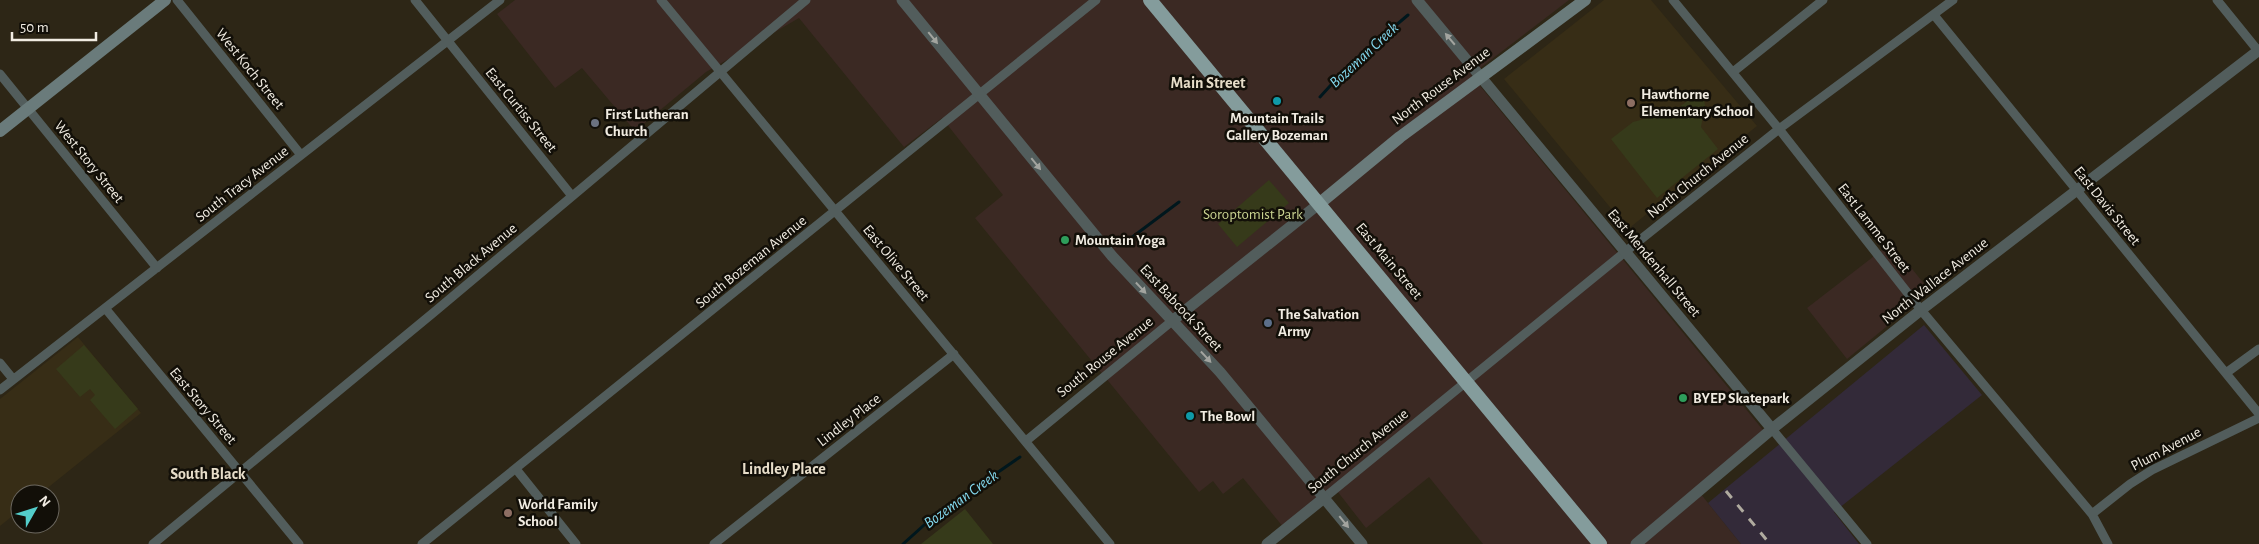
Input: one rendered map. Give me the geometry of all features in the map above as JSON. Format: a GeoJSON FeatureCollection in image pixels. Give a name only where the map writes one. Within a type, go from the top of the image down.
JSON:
{"type":"FeatureCollection","features":[{"type":"Feature","properties":{"kind":"highway","name":"East Main Street"},"geometry":{"type":"LineString","coordinates":[[1150,0],[1320,203],[1600,544]]}},
{"type":"Feature","properties":{"kind":"main road"},"geometry":{"type":"LineString","coordinates":[[0,132],[165,0]]}},
{"type":"Feature","properties":{"kind":"main road","name":"North Rouse Avenue"},"geometry":{"type":"LineString","coordinates":[[1320,203],[1400,136],[1584,0]]}},
{"type":"Feature","properties":{"kind":"street","name":"West Koch Street"},"geometry":{"type":"LineString","coordinates":[[176,0],[301,155]]}},
{"type":"Feature","properties":{"kind":"street","name":"East Curtiss Street"},"geometry":{"type":"LineString","coordinates":[[415,0],[572,196]]}},
{"type":"Feature","properties":{"kind":"street","name":"South Tracy Avenue"},"geometry":{"type":"LineString","coordinates":[[0,390],[500,0]]}},
{"type":"Feature","properties":{"kind":"street","name":"East Olive Street"},"geometry":{"type":"LineString","coordinates":[[661,0],[1110,544]]}},
{"type":"Feature","properties":{"kind":"street","name":"South Black Avenue"},"geometry":{"type":"LineString","coordinates":[[153,544],[806,0]]}},
{"type":"Feature","properties":{"kind":"street","name":"East Babcock Street"},"geometry":{"type":"LineString","coordinates":[[902,0],[1111,255],[1220,372],[1362,544]]}},
{"type":"Feature","properties":{"kind":"street","name":"South Bozeman Avenue"},"geometry":{"type":"LineString","coordinates":[[422,544],[980,96],[1096,0]]}},
{"type":"Feature","properties":{"kind":"street","name":"East Mendenhall Street"},"geometry":{"type":"LineString","coordinates":[[1417,0],[1867,544]]}},
{"type":"Feature","properties":{"kind":"street","name":"East Lamme Street"},"geometry":{"type":"LineString","coordinates":[[1673,0],[1779,129],[1921,310],[2092,514],[2108,544]]}},
{"type":"Feature","properties":{"kind":"street"},"geometry":{"type":"LineString","coordinates":[[1732,72],[1823,0]]}},
{"type":"Feature","properties":{"kind":"street","name":"North Church Avenue"},"geometry":{"type":"LineString","coordinates":[[1468,382],[1625,252],[1779,129],[1953,0]]}},
{"type":"Feature","properties":{"kind":"street"},"geometry":{"type":"LineString","coordinates":[[2217,0],[2259,51]]}},
{"type":"Feature","properties":{"kind":"street","name":"East Davis Street"},"geometry":{"type":"LineString","coordinates":[[1934,15],[2259,414]]}},
{"type":"Feature","properties":{"kind":"street","name":"North Wallace Avenue"},"geometry":{"type":"LineString","coordinates":[[1636,544],[1772,429],[1921,310],[2259,51]]}},
{"type":"Feature","properties":{"kind":"street","name":"West Story Street"},"geometry":{"type":"LineString","coordinates":[[0,74],[157,268]]}},
{"type":"Feature","properties":{"kind":"street","name":"South Rouse Avenue"},"geometry":{"type":"LineString","coordinates":[[1026,441],[1320,203]]}},
{"type":"Feature","properties":{"kind":"street","name":"East Story Street"},"geometry":{"type":"LineString","coordinates":[[105,308],[299,544]]}},
{"type":"Feature","properties":{"kind":"street"},"geometry":{"type":"LineString","coordinates":[[2226,373],[2259,349]]}},
{"type":"Feature","properties":{"kind":"street","name":"Lindley Place"},"geometry":{"type":"LineString","coordinates":[[714,544],[954,354]]}},
{"type":"Feature","properties":{"kind":"street"},"geometry":{"type":"LineString","coordinates":[[0,363],[14,379]]}},
{"type":"Feature","properties":{"kind":"street","name":"South Church Avenue"},"geometry":{"type":"LineString","coordinates":[[1267,544],[1468,382]]}},
{"type":"Feature","properties":{"kind":"street","name":"Plum Avenue"},"geometry":{"type":"LineString","coordinates":[[2092,514],[2130,484],[2152,470],[2259,418]]}},
{"type":"Feature","properties":{"kind":"street"},"geometry":{"type":"LineString","coordinates":[[516,469],[576,544]]}},
{"type":"Feature","properties":{"kind":"shaded area"},"geometry":{"type":"Polygon","coordinates":[[[515,0],[1569,0],[1471,75],[1763,430],[1696,488],[1741,544],[1483,544],[1429,477],[1366,528],[1334,487],[1284,528],[1243,478],[1223,494],[1213,481],[1199,492],[975,218],[1003,195],[942,118],[904,147],[799,18],[706,72],[635,131],[582,68],[555,88],[497,14],[515,0]]]}},
{"type":"Feature","properties":{"kind":"shaded area","name":"Hawthorne Elementary School"},"geometry":{"type":"Polygon","coordinates":[[[1604,0],[1651,0],[1757,126],[1628,229],[1504,79],[1604,0]]]}},
{"type":"Feature","properties":{"kind":"shaded area"},"geometry":{"type":"Polygon","coordinates":[[[1891,243],[1930,291],[1847,359],[1807,308],[1891,243]]]}},
{"type":"Feature","properties":{"kind":"shaded area"},"geometry":{"type":"Polygon","coordinates":[[[1924,325],[1982,395],[1834,512],[1859,544],[1741,544],[1708,503],[1924,325]]]}},
{"type":"Feature","properties":{"kind":"shaded area"},"geometry":{"type":"Polygon","coordinates":[[[78,337],[141,413],[52,484],[10,484],[10,518],[0,526],[0,399],[78,337]]]}},
{"type":"Feature","properties":{"kind":"green space"},"geometry":{"type":"Polygon","coordinates":[[[1702,90],[1705,105],[1701,127],[1718,149],[1657,198],[1611,139],[1633,122],[1674,111],[1702,90]]]}},
{"type":"Feature","properties":{"kind":"green space","name":"Soroptomist Park"},"geometry":{"type":"Polygon","coordinates":[[[1269,180],[1289,203],[1237,247],[1218,224],[1269,180]]]}},
{"type":"Feature","properties":{"kind":"green space"},"geometry":{"type":"Polygon","coordinates":[[[84,345],[138,409],[115,429],[90,400],[95,395],[90,389],[80,397],[56,369],[84,345]]]}},
{"type":"Feature","properties":{"kind":"green space"},"geometry":{"type":"Polygon","coordinates":[[[965,509],[993,544],[921,544],[965,509]]]}},
{"type":"Feature","properties":{"kind":"waterway","name":"Bozeman Creek"},"geometry":{"type":"LineString","coordinates":[[1320,97],[1350,64],[1408,15]]}},
{"type":"Feature","properties":{"kind":"waterway","name":"Bozeman Creek"},"geometry":{"type":"LineString","coordinates":[[1123,244],[1179,202]]}},
{"type":"Feature","properties":{"kind":"waterway","name":"Bozeman Creek"},"geometry":{"type":"LineString","coordinates":[[903,544],[933,517],[1020,457]]}},
{"type":"Feature","properties":{"kind":"railway"},"geometry":{"type":"LineString","coordinates":[[1726,491],[1770,544]]}},
{"type":"Feature","properties":{"kind":"place","name":"Mountain Trails Gallery Bozeman"},"geometry":{"type":"Point","coordinates":[1277,101]}},
{"type":"Feature","properties":{"kind":"place","name":"Hawthorne Elementary School"},"geometry":{"type":"Point","coordinates":[1631,103]}},
{"type":"Feature","properties":{"kind":"place","name":"First Lutheran Church"},"geometry":{"type":"Point","coordinates":[595,123]}},
{"type":"Feature","properties":{"kind":"place","name":"Mountain Yoga"},"geometry":{"type":"Point","coordinates":[1065,240]}},
{"type":"Feature","properties":{"kind":"place","name":"The Salvation Army"},"geometry":{"type":"Point","coordinates":[1268,323]}},
{"type":"Feature","properties":{"kind":"place","name":"BYEP Skatepark"},"geometry":{"type":"Point","coordinates":[1683,398]}},
{"type":"Feature","properties":{"kind":"place","name":"The Bowl"},"geometry":{"type":"Point","coordinates":[1190,416]}},
{"type":"Feature","properties":{"kind":"place","name":"World Family School"},"geometry":{"type":"Point","coordinates":[508,513]}},
{"type":"Feature","properties":{"kind":"district","name":"Main Street"},"geometry":{"type":"Point","coordinates":[1208,83]}},
{"type":"Feature","properties":{"kind":"district","name":"Lindley Place"},"geometry":{"type":"Point","coordinates":[784,469]}},
{"type":"Feature","properties":{"kind":"district","name":"South Black"},"geometry":{"type":"Point","coordinates":[208,474]}}]}
